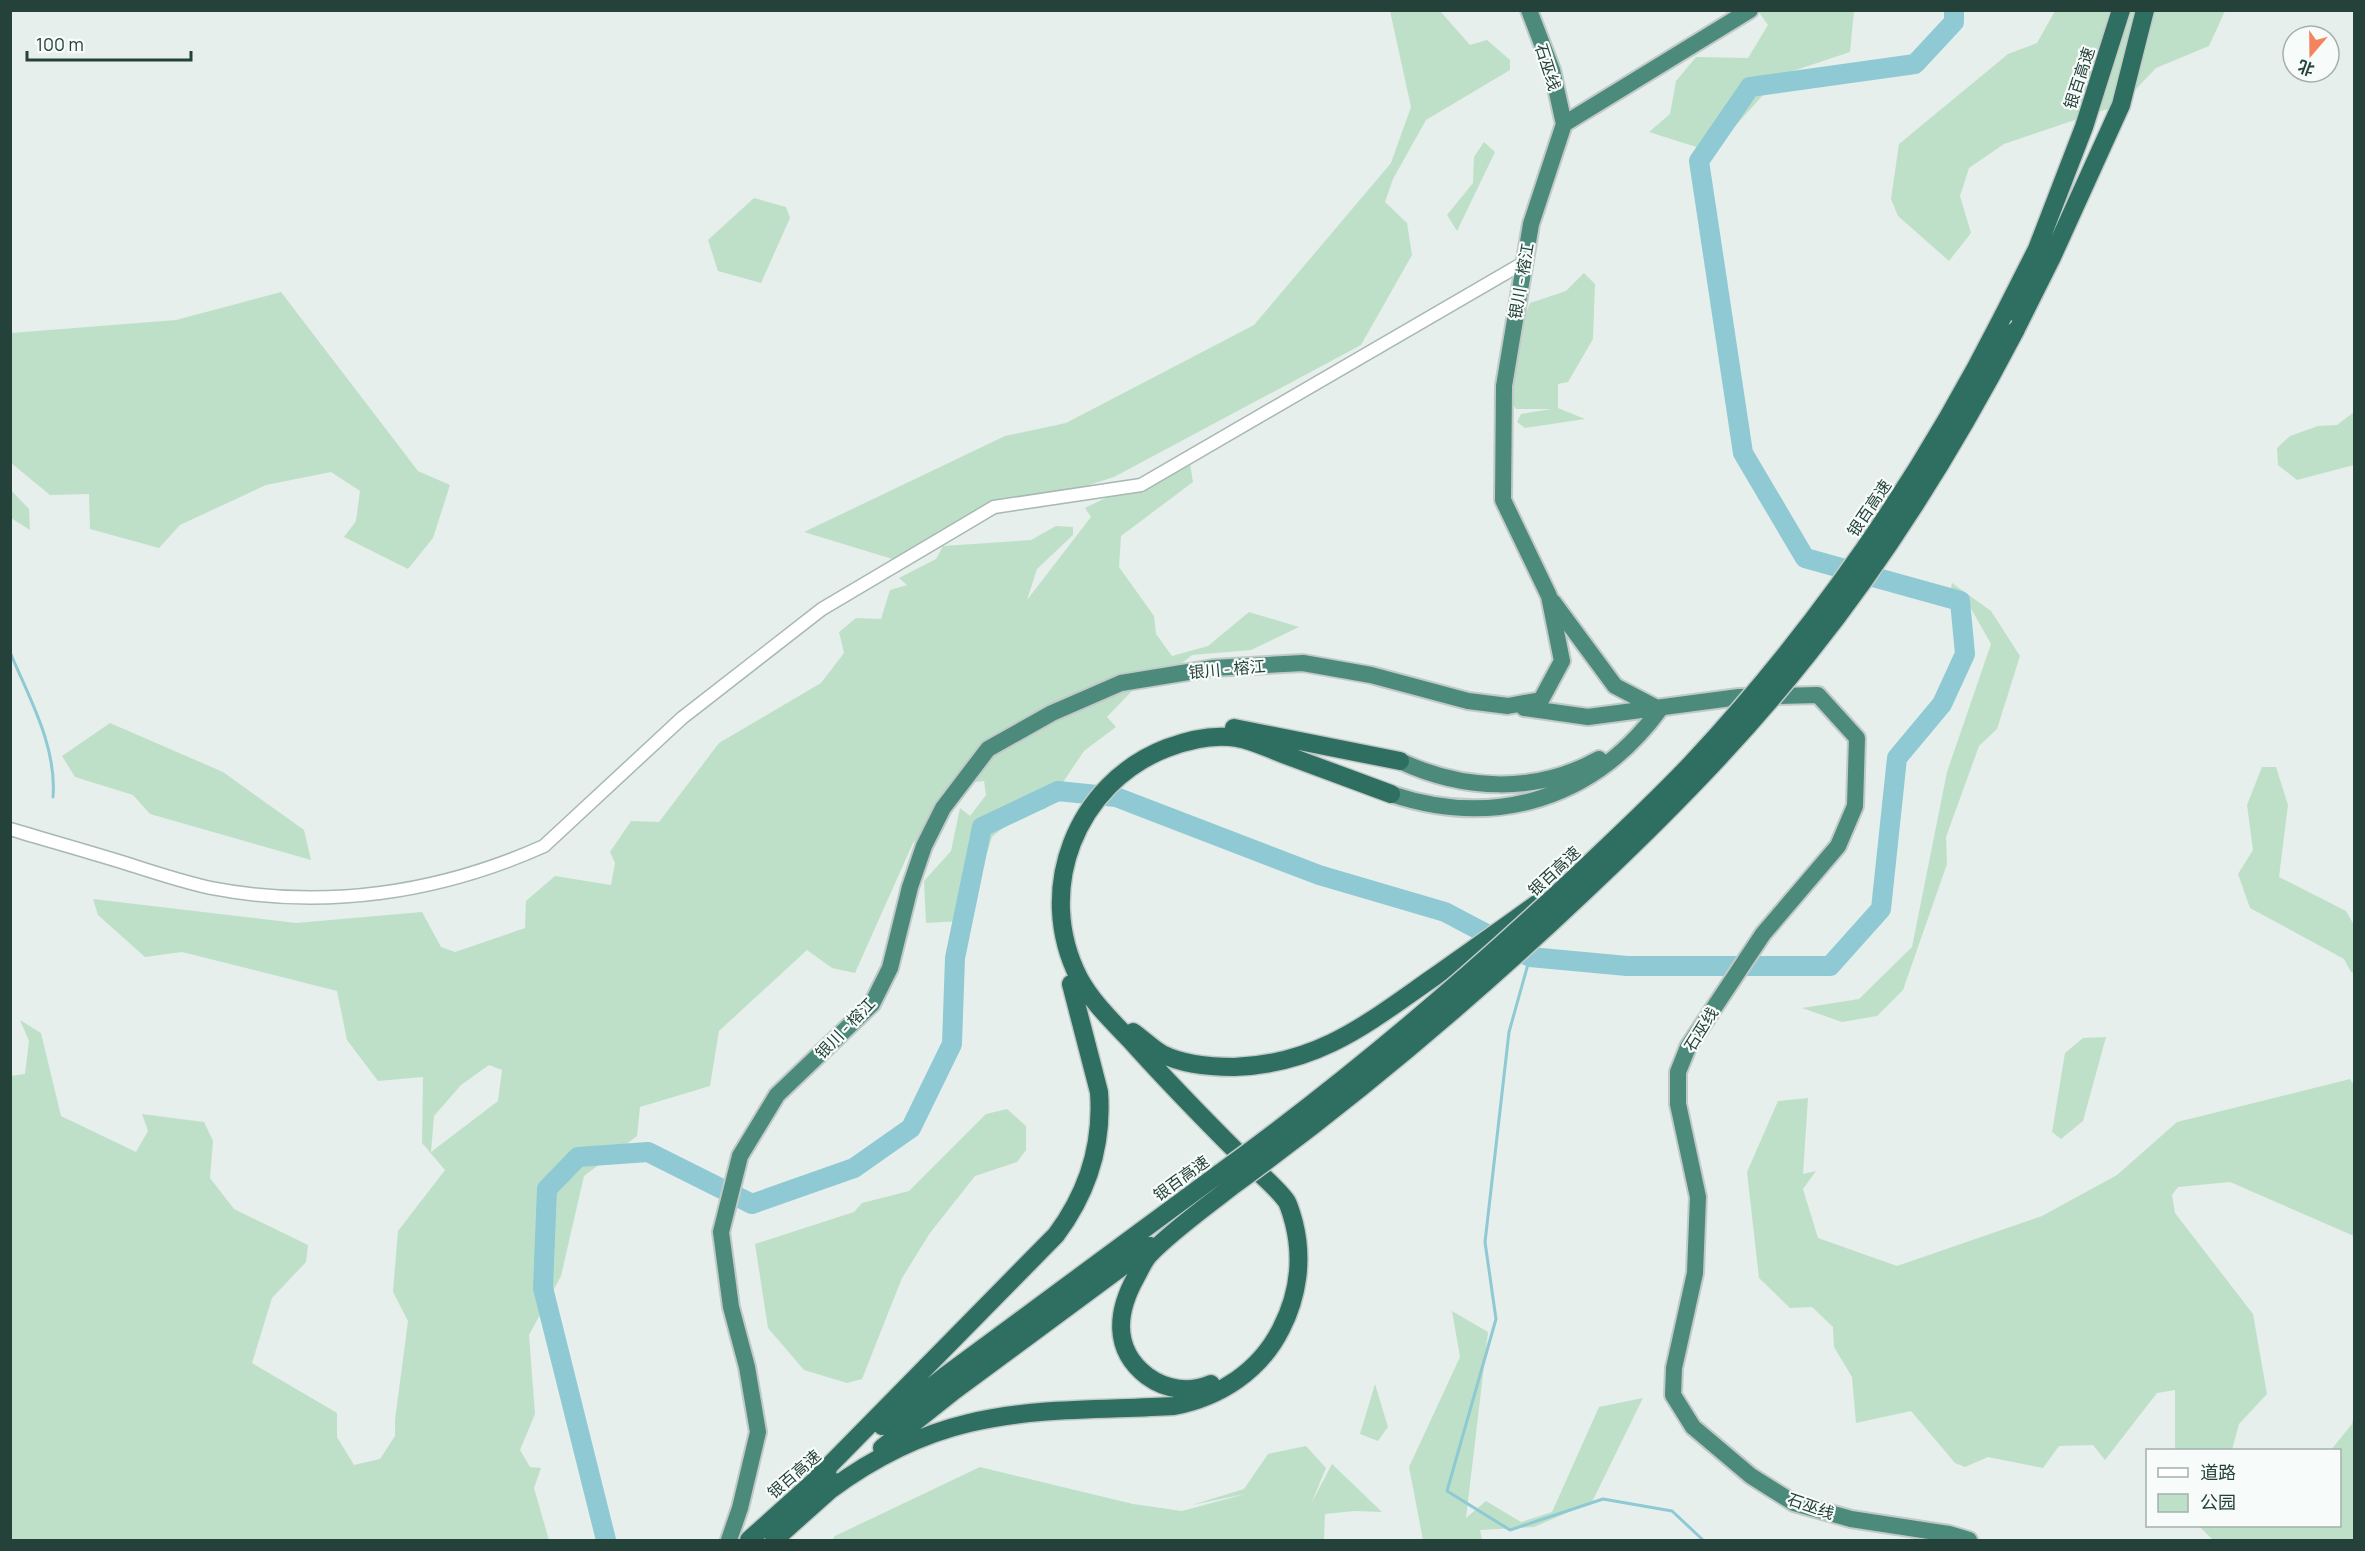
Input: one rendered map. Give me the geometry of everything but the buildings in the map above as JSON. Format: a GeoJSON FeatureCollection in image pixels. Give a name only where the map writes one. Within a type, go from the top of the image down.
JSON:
{"type":"FeatureCollection","features":[{"type":"Feature","properties":{"kind":"highway","name":"石巫线"},"geometry":{"type":"LineString","coordinates":[[1529,10],[1552,70],[1564,124]]}},
{"type":"Feature","properties":{"kind":"highway"},"geometry":{"type":"LineString","coordinates":[[1564,124],[1750,10]]}},
{"type":"Feature","properties":{"kind":"highway","name":"银百高速"},"geometry":{"type":"LineString","coordinates":[[749,1540],[955,1390],[1226,1180],[1321,1098],[1418,1020],[1488,958],[1690,765],[1762,684],[1823,608],[1921,465],[1975,371],[2037,249],[2084,127],[2121,10]]}},
{"type":"Feature","properties":{"kind":"highway","name":"银百高速"},"geometry":{"type":"LineString","coordinates":[[1226,1180],[1381,1073],[1483,987],[1625,854],[1732,745],[1810,653],[1875,565],[1958,436],[2015,331],[2052,257],[2121,105],[2145,10]]}},
{"type":"Feature","properties":{"kind":"highway","name":"银川 - 榕江"},"geometry":{"type":"LineString","coordinates":[[729,1540],[740,1508],[758,1432],[747,1367],[730,1307],[721,1232],[740,1156],[777,1095],[872,1004],[890,968],[910,887],[924,846],[943,808],[988,749],[1052,713],[1121,683],[1213,668],[1303,663],[1371,675],[1468,701],[1508,706],[1540,700],[1562,660],[1549,596],[1503,500],[1504,386],[1531,224],[1564,124]]}},
{"type":"Feature","properties":{"kind":"highway"},"geometry":{"type":"LineString","coordinates":[[1549,596],[1615,686],[1660,709]]}},
{"type":"Feature","properties":{"kind":"highway","name":"石巫线"},"geometry":{"type":"LineString","coordinates":[[1508,706],[1588,717],[1739,697],[1818,695],[1857,738],[1855,806],[1838,846],[1763,934],[1688,1047],[1678,1072],[1678,1104],[1698,1197],[1698,1208],[1695,1273],[1674,1368],[1673,1395],[1693,1427],[1751,1476],[1794,1503],[1851,1519],[1949,1534],[1969,1540]]}},
{"type":"Feature","properties":{"kind":"highway"},"geometry":{"type":"LineString","coordinates":[[1113,775],[1130,755],[1154,742],[1187,731],[1222,727],[1240,728],[1400,761],[1435,775],[1472,783],[1509,785],[1546,780],[1578,769],[1609,754],[1636,734],[1660,709]]}},
{"type":"Feature","properties":{"kind":"highway"},"geometry":{"type":"LineString","coordinates":[[824,1484],[1056,1235],[1076,1206],[1095,1157],[1100,1108],[1099,1092],[1071,984],[1055,940],[1051,910],[1052,877],[1076,811],[1091,790],[1113,775],[1173,745],[1205,738],[1239,738],[1391,794],[1427,804],[1465,809],[1503,807],[1540,799],[1575,784],[1608,764],[1636,739],[1660,709]]}},
{"type":"Feature","properties":{"kind":"highway"},"geometry":{"type":"LineString","coordinates":[[824,1484],[926,1436],[968,1423],[1033,1414],[1174,1406],[1203,1398],[1230,1385],[1253,1366],[1280,1331],[1292,1304],[1298,1275],[1298,1245],[1287,1202],[1168,1082],[1096,1004],[1074,966],[1062,924],[1065,844]]}},
{"type":"Feature","properties":{"kind":"highway"},"geometry":{"type":"LineString","coordinates":[[1096,1004],[1162,1054],[1187,1063],[1235,1067],[1282,1061],[1317,1051],[1350,1035],[1573,879]]}},
{"type":"Feature","properties":{"kind":"highway"},"geometry":{"type":"LineString","coordinates":[[1071,984],[1088,1010],[1160,1089],[1278,1208],[1286,1232],[1289,1260],[1286,1287],[1278,1314],[1264,1338],[1246,1359],[1212,1383],[1200,1389],[1171,1388],[1146,1375],[1133,1361],[1122,1335],[1122,1307],[1149,1255],[1226,1180]]}},
{"type":"Feature","properties":{"kind":"highway","name":"银百高速"},"geometry":{"type":"LineString","coordinates":[[774,1540],[824,1484]]}},
{"type":"Feature","properties":{"kind":"street"},"geometry":{"type":"LineString","coordinates":[[10,829],[184,881],[268,896],[326,897],[383,893],[439,883],[501,864],[544,846],[682,718],[822,609],[994,507],[1141,485],[1524,262]]}},
{"type":"Feature","properties":{"kind":"green space"},"geometry":{"type":"Polygon","coordinates":[[[1390,11],[1440,11],[1470,45],[1487,40],[1510,60],[1510,70],[1426,120],[1393,179],[1385,202],[1407,223],[1412,255],[1361,345],[1114,477],[933,535],[899,561],[804,532],[1005,436],[1066,423],[1254,325],[1391,163],[1411,107],[1390,11]]]}},
{"type":"Feature","properties":{"kind":"green space"},"geometry":{"type":"Polygon","coordinates":[[[1758,11],[1854,11],[1850,52],[1781,75],[1712,152],[1649,132],[1670,114],[1676,81],[1696,57],[1748,58],[1768,25],[1758,11]]]}},
{"type":"Feature","properties":{"kind":"green space"},"geometry":{"type":"Polygon","coordinates":[[[2055,11],[2225,11],[2209,46],[2156,68],[2122,104],[2004,144],[1969,168],[1960,196],[1971,233],[1949,261],[1898,216],[1891,199],[1899,144],[2008,54],[2037,43],[2055,11]]]}},
{"type":"Feature","properties":{"kind":"green space"},"geometry":{"type":"Polygon","coordinates":[[[1484,142],[1495,152],[1457,231],[1447,215],[1473,183],[1474,157],[1484,142]]]}},
{"type":"Feature","properties":{"kind":"green space"},"geometry":{"type":"Polygon","coordinates":[[[754,198],[786,207],[790,218],[761,283],[718,271],[708,240],[754,198]]]}},
{"type":"Feature","properties":{"kind":"green space"},"geometry":{"type":"Polygon","coordinates":[[[1584,273],[1595,284],[1593,339],[1568,382],[1558,384],[1558,408],[1585,419],[1525,428],[1517,422],[1521,414],[1551,409],[1516,409],[1510,400],[1524,318],[1530,303],[1566,291],[1584,273]]]}},
{"type":"Feature","properties":{"kind":"green space"},"geometry":{"type":"Polygon","coordinates":[[[281,292],[418,471],[450,485],[433,538],[408,569],[344,537],[356,521],[360,491],[331,472],[266,485],[180,525],[159,548],[90,529],[89,494],[50,495],[11,463],[11,333],[176,320],[281,292]]]}},
{"type":"Feature","properties":{"kind":"green space"},"geometry":{"type":"Polygon","coordinates":[[[2354,412],[2354,465],[2297,480],[2278,465],[2277,448],[2290,436],[2318,426],[2337,425],[2354,412]]]}},
{"type":"Feature","properties":{"kind":"green space"},"geometry":{"type":"Polygon","coordinates":[[[1189,457],[1193,482],[1121,536],[1119,567],[1154,616],[1156,634],[1172,656],[1208,646],[1249,612],[1299,627],[1251,650],[1192,655],[1176,668],[1150,672],[1107,717],[1116,727],[1084,751],[1045,809],[1022,812],[992,837],[971,904],[958,913],[961,921],[926,923],[924,881],[951,851],[960,808],[970,816],[986,795],[984,781],[967,783],[913,843],[855,973],[832,968],[807,950],[719,1031],[710,1086],[640,1107],[637,1136],[584,1176],[561,1276],[529,1335],[535,1414],[520,1450],[530,1467],[541,1468],[534,1488],[549,1540],[11,1540],[10,1076],[25,1074],[29,1041],[20,1020],[41,1033],[61,1116],[136,1152],[148,1131],[142,1114],[204,1122],[213,1141],[210,1178],[234,1209],[308,1245],[306,1262],[272,1298],[252,1363],[337,1413],[337,1437],[354,1465],[380,1459],[395,1436],[408,1321],[393,1292],[398,1231],[445,1170],[422,1143],[423,1077],[378,1081],[347,1040],[337,991],[182,952],[145,957],[98,915],[93,899],[296,923],[422,912],[441,947],[455,952],[525,928],[526,901],[555,876],[611,885],[615,863],[610,852],[631,821],[659,822],[719,743],[821,683],[844,653],[839,632],[856,618],[881,619],[890,590],[907,585],[899,578],[936,559],[943,546],[1031,540],[1056,526],[1073,527],[1073,535],[1037,569],[1027,600],[1091,517],[1085,508],[1189,457]],[[489,1065],[461,1085],[434,1116],[431,1152],[498,1101],[502,1070],[489,1065]]]}},
{"type":"Feature","properties":{"kind":"green space"},"geometry":{"type":"Polygon","coordinates":[[[10,489],[29,509],[30,530],[11,518],[10,489]]]}},
{"type":"Feature","properties":{"kind":"green space"},"geometry":{"type":"Polygon","coordinates":[[[1952,583],[1991,611],[2020,656],[1997,729],[1979,746],[1946,837],[1947,864],[1903,990],[1877,1016],[1842,1022],[1802,1008],[1859,999],[1912,947],[1947,772],[1991,644],[1970,607],[1950,594],[1952,583]]]}},
{"type":"Feature","properties":{"kind":"green space"},"geometry":{"type":"Polygon","coordinates":[[[110,723],[223,772],[304,830],[311,860],[150,814],[133,795],[75,777],[62,756],[110,723]]]}},
{"type":"Feature","properties":{"kind":"green space"},"geometry":{"type":"Polygon","coordinates":[[[2262,767],[2276,767],[2288,805],[2279,877],[2346,911],[2354,925],[2354,973],[2351,972],[2344,959],[2250,908],[2238,874],[2253,850],[2247,805],[2262,767]]]}},
{"type":"Feature","properties":{"kind":"green space"},"geometry":{"type":"Polygon","coordinates":[[[2106,1037],[2083,1121],[2061,1139],[2052,1132],[2065,1053],[2083,1038],[2106,1037]]]}},
{"type":"Feature","properties":{"kind":"green space"},"geometry":{"type":"Polygon","coordinates":[[[2350,1079],[2354,1085],[2354,1236],[2230,1182],[2178,1187],[2172,1195],[2175,1213],[2253,1314],[2267,1394],[2239,1424],[2232,1449],[2175,1449],[2175,1390],[2157,1393],[2105,1460],[2093,1445],[2059,1446],[2043,1468],[1988,1457],[1965,1467],[1955,1463],[1911,1411],[1856,1423],[1852,1377],[1834,1347],[1833,1327],[1812,1307],[1790,1308],[1759,1278],[1747,1172],[1778,1101],[1808,1098],[1803,1174],[1816,1171],[1803,1189],[1818,1238],[1897,1266],[2042,1216],[2117,1175],[2177,1122],[2350,1079]]]}},
{"type":"Feature","properties":{"kind":"green space"},"geometry":{"type":"Polygon","coordinates":[[[1007,1109],[1026,1126],[1026,1150],[1017,1162],[975,1176],[930,1233],[902,1278],[862,1379],[847,1383],[804,1370],[768,1328],[755,1244],[854,1212],[862,1203],[909,1191],[986,1114],[1007,1109]]]}},
{"type":"Feature","properties":{"kind":"green space"},"geometry":{"type":"Polygon","coordinates":[[[1452,1311],[1488,1332],[1466,1518],[1486,1501],[1521,1522],[1552,1512],[1599,1407],[1643,1398],[1592,1502],[1534,1527],[1480,1530],[1482,1540],[1423,1540],[1409,1467],[1460,1357],[1452,1311]]]}},
{"type":"Feature","properties":{"kind":"green space"},"geometry":{"type":"Polygon","coordinates":[[[1375,1384],[1388,1427],[1378,1441],[1360,1434],[1375,1384]]]}},
{"type":"Feature","properties":{"kind":"green space"},"geometry":{"type":"Polygon","coordinates":[[[2354,1414],[2354,1540],[2213,1540],[2200,1527],[2341,1527],[2341,1449],[2332,1449],[2352,1424],[2354,1414]]]}},
{"type":"Feature","properties":{"kind":"green space"},"geometry":{"type":"Polygon","coordinates":[[[1306,1446],[1326,1468],[1311,1504],[1332,1464],[1382,1512],[1355,1511],[1325,1514],[1324,1540],[832,1540],[835,1536],[980,1467],[1133,1504],[1182,1511],[1245,1494],[1192,1505],[1244,1489],[1268,1454],[1306,1446]]]}},
{"type":"Feature","properties":{"kind":"waterway"},"geometry":{"type":"LineString","coordinates":[[606,1540],[543,1288],[547,1189],[578,1157],[648,1152],[752,1204],[854,1168],[911,1128],[952,1044],[955,958],[982,827],[1058,791],[1116,797],[1319,875],[1445,912],[1530,957],[1627,966],[1830,966],[1881,909],[1897,758],[1942,704],[1965,654],[1960,601],[1805,558],[1743,453],[1699,161],[1750,87],[1915,64],[1954,22],[1954,10]]}},
{"type":"Feature","properties":{"kind":"waterway"},"geometry":{"type":"LineString","coordinates":[[10,652],[46,741],[51,759],[53,797]]}},
{"type":"Feature","properties":{"kind":"waterway"},"geometry":{"type":"LineString","coordinates":[[1530,957],[1509,1032],[1485,1242],[1496,1319],[1447,1491],[1510,1530],[1603,1499],[1672,1511],[1703,1540]]}}]}
